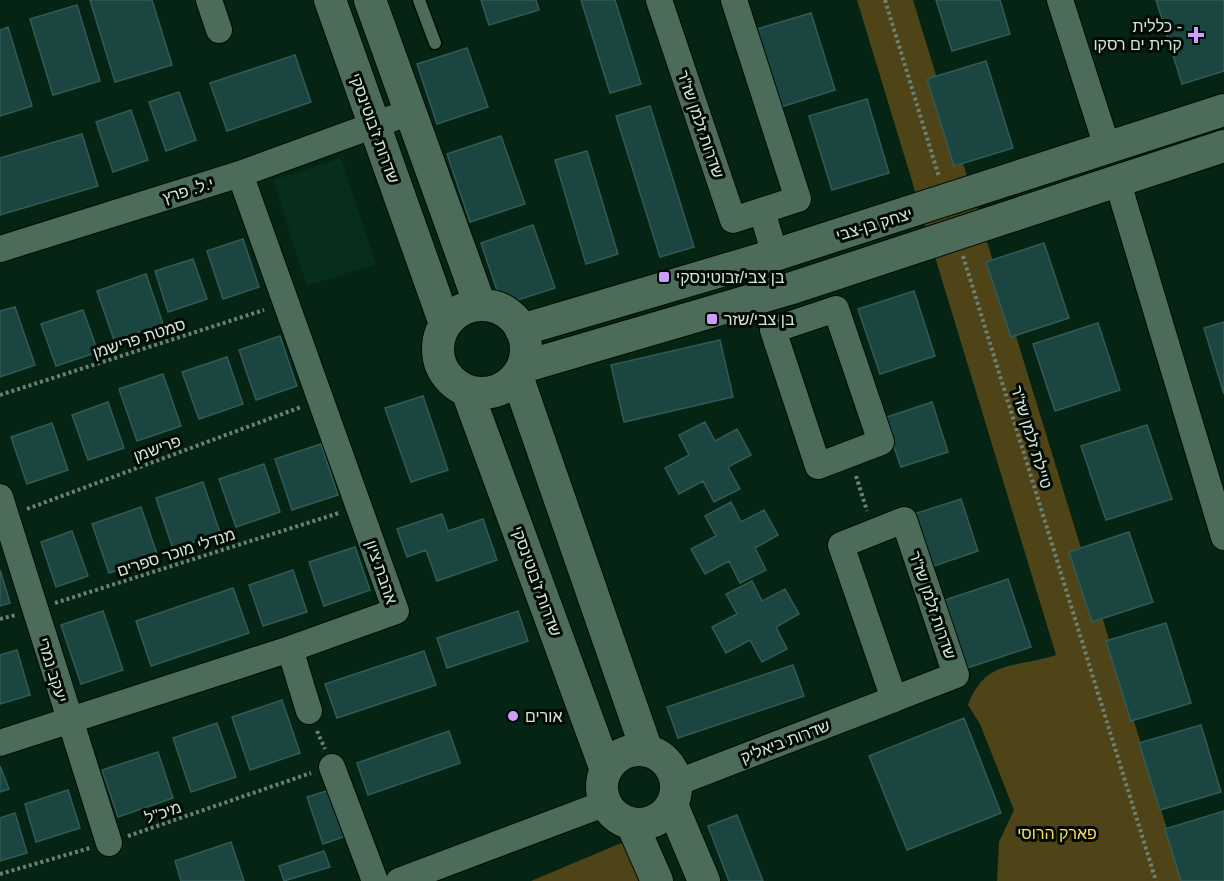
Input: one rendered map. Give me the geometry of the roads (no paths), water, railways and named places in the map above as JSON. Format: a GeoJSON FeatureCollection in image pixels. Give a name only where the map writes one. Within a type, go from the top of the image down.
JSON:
{"type":"FeatureCollection","features":[{"type":"Feature","properties":{"kind":"street"},"geometry":{"type":"LineString","coordinates":[[209,0],[219,30]]}},
{"type":"Feature","properties":{"kind":"street","name":"שדרות ז'בוטינסקי"},"geometry":{"type":"LineString","coordinates":[[330,0],[445,324]]}},
{"type":"Feature","properties":{"kind":"street","name":"שדרות זלמן שז\"ר"},"geometry":{"type":"LineString","coordinates":[[659,0],[733,220],[798,199],[734,0]]}},
{"type":"Feature","properties":{"kind":"street"},"geometry":{"type":"LineString","coordinates":[[1060,0],[1108,150]]}},
{"type":"Feature","properties":{"kind":"street"},"geometry":{"type":"LineString","coordinates":[[375,3],[410,112],[480,305]]}},
{"type":"Feature","properties":{"kind":"street","name":"יצחק בן-צבי"},"geometry":{"type":"LineString","coordinates":[[521,330],[775,255],[1108,150],[1224,110]]}},
{"type":"Feature","properties":{"kind":"street","name":"י.ל. פרץ"},"geometry":{"type":"LineString","coordinates":[[0,249],[240,174],[410,112]]}},
{"type":"Feature","properties":{"kind":"street"},"geometry":{"type":"LineString","coordinates":[[647,751],[520,372],[525,342],[521,330],[504,311],[480,305],[454,314],[445,324],[437,350],[439,363],[455,385],[481,394],[495,392],[520,372],[789,289],[1224,147]]}},
{"type":"Feature","properties":{"kind":"street","name":"אהבת ציון"},"geometry":{"type":"LineString","coordinates":[[0,743],[290,649],[396,611],[240,174]]}},
{"type":"Feature","properties":{"kind":"street"},"geometry":{"type":"LineString","coordinates":[[1118,183],[1224,537]]}},
{"type":"Feature","properties":{"kind":"street"},"geometry":{"type":"LineString","coordinates":[[762,212],[775,255]]}},
{"type":"Feature","properties":{"kind":"street"},"geometry":{"type":"LineString","coordinates":[[789,289],[801,320]]}},
{"type":"Feature","properties":{"kind":"street"},"geometry":{"type":"LineString","coordinates":[[836,309],[881,442],[818,466],[773,330],[801,320],[836,309]]}},
{"type":"Feature","properties":{"kind":"street","name":"שדרות ז'בוטינסקי"},"geometry":{"type":"LineString","coordinates":[[467,391],[606,770]]}},
{"type":"Feature","properties":{"kind":"street","name":"יעקב נמרי"},"geometry":{"type":"LineString","coordinates":[[3,507],[109,843]]}},
{"type":"Feature","properties":{"kind":"street","name":"שדרות זלמן שז\"ר"},"geometry":{"type":"LineString","coordinates":[[904,520],[956,675],[894,699],[841,545],[904,520]]}},
{"type":"Feature","properties":{"kind":"street"},"geometry":{"type":"LineString","coordinates":[[290,649],[309,711]]}},
{"type":"Feature","properties":{"kind":"street","name":"שדרות ביאליק"},"geometry":{"type":"LineString","coordinates":[[674,794],[894,699]]}},
{"type":"Feature","properties":{"kind":"street"},"geometry":{"type":"LineString","coordinates":[[674,794],[655,821],[632,824],[621,820],[606,803],[602,792],[606,770],[624,753],[647,751],[666,763],[673,772],[674,794],[704,881]]}},
{"type":"Feature","properties":{"kind":"street"},"geometry":{"type":"LineString","coordinates":[[332,766],[375,881]]}},
{"type":"Feature","properties":{"kind":"street"},"geometry":{"type":"LineString","coordinates":[[399,881],[606,803]]}},
{"type":"Feature","properties":{"kind":"street"},"geometry":{"type":"LineString","coordinates":[[632,824],[657,881]]}},
{"type":"Feature","properties":{"kind":"lane"},"geometry":{"type":"LineString","coordinates":[[419,0],[435,43]]}},
{"type":"Feature","properties":{"kind":"place","name":"כללית - קרית ים רסקו"},"geometry":{"type":"Point","coordinates":[1196,35]}},
{"type":"Feature","properties":{"kind":"place","name":"בן צבי/זבוטינסקי"},"geometry":{"type":"Point","coordinates":[664,277]}},
{"type":"Feature","properties":{"kind":"place","name":"בן צבי/שזר"},"geometry":{"type":"Point","coordinates":[712,319]}},
{"type":"Feature","properties":{"kind":"place","name":"אורים"},"geometry":{"type":"Point","coordinates":[513,716]}},
{"type":"Feature","properties":{"kind":"park label","name":"פארק הרוסי"},"geometry":{"type":"Point","coordinates":[1057,833]}}]}
